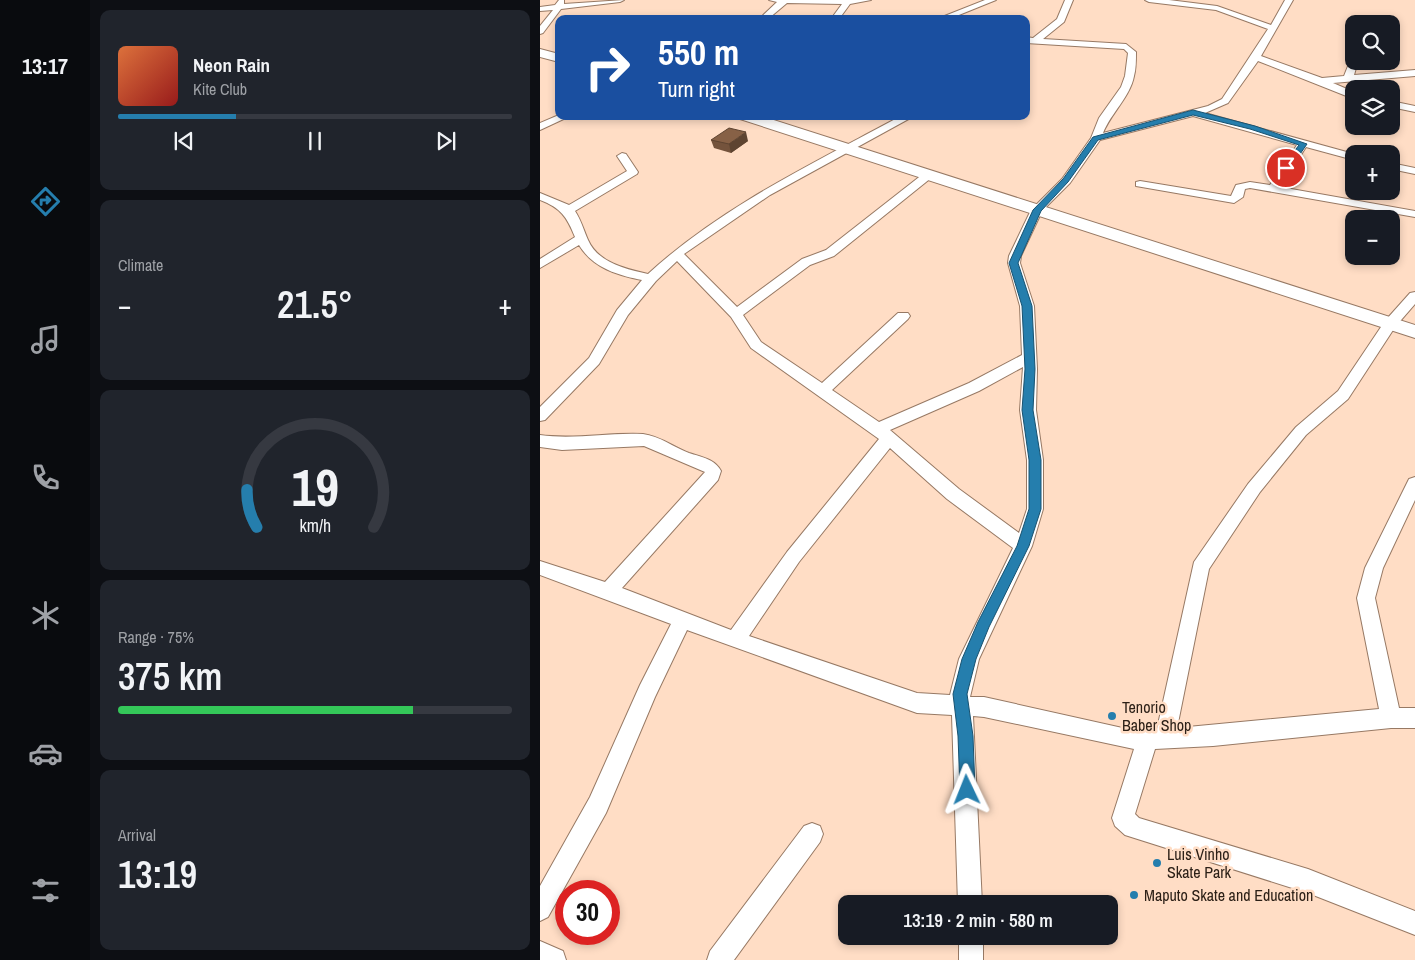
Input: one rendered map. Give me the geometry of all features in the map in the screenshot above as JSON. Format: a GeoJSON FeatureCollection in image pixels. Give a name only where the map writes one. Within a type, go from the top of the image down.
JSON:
{"type":"FeatureCollection","features":[{"type":"Feature","properties":{"kind":"street"},"geometry":{"type":"LineString","coordinates":[[540,9],[560,3],[620,0]]}},
{"type":"Feature","properties":{"kind":"street"},"geometry":{"type":"LineString","coordinates":[[773,0],[867,0]]}},
{"type":"Feature","properties":{"kind":"street"},"geometry":{"type":"LineString","coordinates":[[767,15],[784,0]]}},
{"type":"Feature","properties":{"kind":"street"},"geometry":{"type":"LineString","coordinates":[[1030,42],[1061,20],[1069,0]]}},
{"type":"Feature","properties":{"kind":"street"},"geometry":{"type":"LineString","coordinates":[[1149,0],[1217,8],[1272,28]]}},
{"type":"Feature","properties":{"kind":"street"},"geometry":{"type":"LineString","coordinates":[[1096,138],[1211,108],[1225,101],[1256,57],[1272,28],[1283,15],[1289,0]]}},
{"type":"Feature","properties":{"kind":"street"},"geometry":{"type":"LineString","coordinates":[[838,15],[848,1]]}},
{"type":"Feature","properties":{"kind":"street"},"geometry":{"type":"LineString","coordinates":[[951,15],[986,1]]}},
{"type":"Feature","properties":{"kind":"street"},"geometry":{"type":"LineString","coordinates":[[540,31],[560,3]]}},
{"type":"Feature","properties":{"kind":"street"},"geometry":{"type":"LineString","coordinates":[[970,895],[966,736],[960,694],[969,659],[983,626],[1023,546],[1035,509],[1035,460],[1028,410],[1030,356],[1027,306],[1014,263],[1037,210],[1066,180],[1096,138],[1098,127],[1117,100],[1130,76],[1131,49],[1084,43],[1030,43]]}},
{"type":"Feature","properties":{"kind":"street"},"geometry":{"type":"LineString","coordinates":[[540,53],[555,57]]}},
{"type":"Feature","properties":{"kind":"street"},"geometry":{"type":"LineString","coordinates":[[1256,57],[1322,81],[1345,92]]}},
{"type":"Feature","properties":{"kind":"street"},"geometry":{"type":"LineString","coordinates":[[1348,78],[1351,70]]}},
{"type":"Feature","properties":{"kind":"street"},"geometry":{"type":"LineString","coordinates":[[1322,81],[1415,73]]}},
{"type":"Feature","properties":{"kind":"street"},"geometry":{"type":"LineString","coordinates":[[1400,106],[1415,109]]}},
{"type":"Feature","properties":{"kind":"street"},"geometry":{"type":"LineString","coordinates":[[1193,112],[1345,155]]}},
{"type":"Feature","properties":{"kind":"street"},"geometry":{"type":"LineString","coordinates":[[540,127],[555,120]]}},
{"type":"Feature","properties":{"kind":"street"},"geometry":{"type":"LineString","coordinates":[[759,120],[926,176],[1415,332]]}},
{"type":"Feature","properties":{"kind":"street"},"geometry":{"type":"LineString","coordinates":[[540,416],[594,360],[622,313],[651,278],[677,254],[766,193],[901,120]]}},
{"type":"Feature","properties":{"kind":"street"},"geometry":{"type":"LineString","coordinates":[[1273,189],[1303,144]]}},
{"type":"Feature","properties":{"kind":"street"},"geometry":{"type":"LineString","coordinates":[[569,210],[633,172],[622,156]]}},
{"type":"Feature","properties":{"kind":"street"},"geometry":{"type":"LineString","coordinates":[[1400,168],[1415,171]]}},
{"type":"Feature","properties":{"kind":"street"},"geometry":{"type":"LineString","coordinates":[[736,314],[806,262],[830,252],[926,176]]}},
{"type":"Feature","properties":{"kind":"street"},"geometry":{"type":"LineString","coordinates":[[1140,184],[1234,200],[1244,185],[1415,214]]}},
{"type":"Feature","properties":{"kind":"street"},"geometry":{"type":"LineString","coordinates":[[540,196],[557,201],[569,210],[592,256],[604,264],[651,278]]}},
{"type":"Feature","properties":{"kind":"street"},"geometry":{"type":"LineString","coordinates":[[540,264],[582,238]]}},
{"type":"Feature","properties":{"kind":"street"},"geometry":{"type":"LineString","coordinates":[[677,254],[736,314],[756,345],[883,434],[952,494],[1023,546]]}},
{"type":"Feature","properties":{"kind":"street"},"geometry":{"type":"LineString","coordinates":[[1415,296],[1390,324],[1343,395],[1301,431],[1254,488],[1200,566],[1157,739],[1123,818],[1133,827],[1308,881],[1415,923]]}},
{"type":"Feature","properties":{"kind":"street"},"geometry":{"type":"LineString","coordinates":[[822,391],[903,316]]}},
{"type":"Feature","properties":{"kind":"street"},"geometry":{"type":"LineString","coordinates":[[735,640],[883,434],[1030,356]]}},
{"type":"Feature","properties":{"kind":"street"},"geometry":{"type":"LineString","coordinates":[[540,441],[562,444],[644,440],[661,445],[713,471],[712,476],[608,591]]}},
{"type":"Feature","properties":{"kind":"street"},"geometry":{"type":"LineString","coordinates":[[1391,718],[1366,598],[1374,568],[1415,483]]}},
{"type":"Feature","properties":{"kind":"street"},"geometry":{"type":"LineString","coordinates":[[540,568],[608,591],[735,640],[917,703],[961,705],[1027,715],[1127,739],[1157,739],[1391,718],[1415,718]]}},
{"type":"Feature","properties":{"kind":"street"},"geometry":{"type":"LineString","coordinates":[[540,909],[598,805],[647,692],[683,619]]}},
{"type":"Feature","properties":{"kind":"street"},"geometry":{"type":"LineString","coordinates":[[719,960],[812,834]]}},
{"type":"Feature","properties":{"kind":"street"},"geometry":{"type":"LineString","coordinates":[[971,945],[971,960]]}},
{"type":"Feature","properties":{"kind":"street"},"geometry":{"type":"LineString","coordinates":[[540,953],[554,960]]}},
{"type":"Feature","properties":{"kind":"building"},"geometry":{"type":"Polygon","coordinates":[[[729,128],[746,132],[729,144],[711,140],[729,128]]]}},
{"type":"Feature","properties":{"kind":"place","name":"Tenorio Baber Shop"},"geometry":{"type":"Point","coordinates":[1112,716]}},
{"type":"Feature","properties":{"kind":"place","name":"Luis Vinho Skate Park"},"geometry":{"type":"Point","coordinates":[1157,863]}},
{"type":"Feature","properties":{"kind":"place","name":"Maputo Skate and Education"},"geometry":{"type":"Point","coordinates":[1134,895]}},
{"type":"Feature","properties":{"kind":"route"},"geometry":{"type":"LineString","coordinates":[[967,790],[966,736],[960,694],[969,659],[983,626],[1023,546],[1035,509],[1035,460],[1028,410],[1030,356],[1027,306],[1014,263],[1015,256],[1037,210],[1066,180],[1096,138],[1117,134],[1193,112],[1303,144],[1286,168]]}}]}
